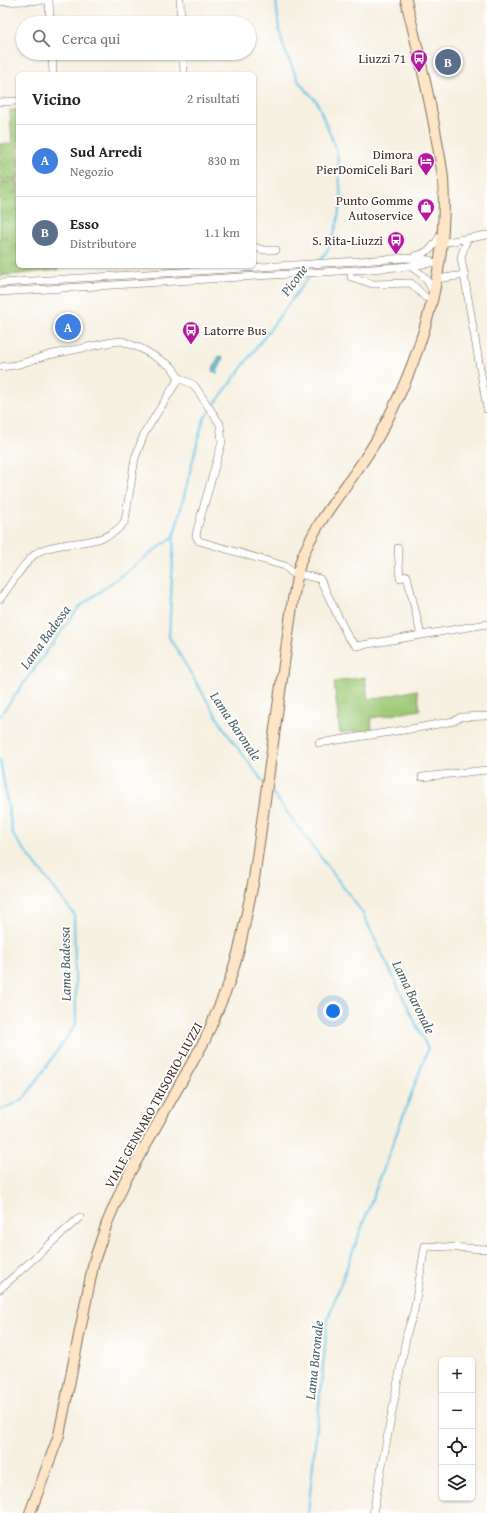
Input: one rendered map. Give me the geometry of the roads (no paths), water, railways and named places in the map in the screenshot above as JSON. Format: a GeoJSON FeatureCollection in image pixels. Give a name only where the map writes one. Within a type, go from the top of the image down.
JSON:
{"type":"FeatureCollection","features":[{"type":"Feature","properties":{"kind":"main road","name":"VIALE GENNARO TRISORIO-LIUZZI"},"geometry":{"type":"LineString","coordinates":[[30,1513],[59,1435],[92,1273],[106,1223],[129,1175],[203,1045],[229,983],[247,915],[254,879],[301,559],[312,535],[376,440],[392,410],[420,346],[433,297],[442,232],[444,207],[443,177],[434,122],[406,0]]}},
{"type":"Feature","properties":{"kind":"street"},"geometry":{"type":"LineString","coordinates":[[0,2],[49,0],[50,16]]}},
{"type":"Feature","properties":{"kind":"street"},"geometry":{"type":"LineString","coordinates":[[180,0],[181,16]]}},
{"type":"Feature","properties":{"kind":"street"},"geometry":{"type":"LineString","coordinates":[[52,60],[53,72]]}},
{"type":"Feature","properties":{"kind":"street"},"geometry":{"type":"LineString","coordinates":[[183,60],[184,72]]}},
{"type":"Feature","properties":{"kind":"street"},"geometry":{"type":"LineString","coordinates":[[0,102],[16,101]]}},
{"type":"Feature","properties":{"kind":"street"},"geometry":{"type":"LineString","coordinates":[[256,267],[407,258],[426,254],[432,249],[442,232]]}},
{"type":"Feature","properties":{"kind":"street"},"geometry":{"type":"LineString","coordinates":[[441,243],[487,235]]}},
{"type":"Feature","properties":{"kind":"street"},"geometry":{"type":"LineString","coordinates":[[467,239],[461,257],[487,405]]}},
{"type":"Feature","properties":{"kind":"street"},"geometry":{"type":"LineString","coordinates":[[256,248],[264,250],[276,250]]}},
{"type":"Feature","properties":{"kind":"street"},"geometry":{"type":"LineString","coordinates":[[407,258],[438,262]]}},
{"type":"Feature","properties":{"kind":"street"},"geometry":{"type":"LineString","coordinates":[[375,260],[375,269]]}},
{"type":"Feature","properties":{"kind":"street"},"geometry":{"type":"LineString","coordinates":[[0,292],[375,269],[438,262]]}},
{"type":"Feature","properties":{"kind":"street"},"geometry":{"type":"LineString","coordinates":[[351,277],[372,284],[411,283],[425,297],[433,297],[428,281],[424,276],[409,266]]}},
{"type":"Feature","properties":{"kind":"street"},"geometry":{"type":"LineString","coordinates":[[0,283],[244,268]]}},
{"type":"Feature","properties":{"kind":"street"},"geometry":{"type":"LineString","coordinates":[[436,279],[464,275]]}},
{"type":"Feature","properties":{"kind":"street"},"geometry":{"type":"LineString","coordinates":[[16,282],[17,290]]}},
{"type":"Feature","properties":{"kind":"street"},"geometry":{"type":"LineString","coordinates":[[0,367],[16,365],[77,348],[122,341],[142,349],[172,367],[179,378],[194,385],[220,424],[222,442],[196,536],[199,541],[285,566],[291,572],[320,579],[348,637],[356,646],[487,624]]}},
{"type":"Feature","properties":{"kind":"street"},"geometry":{"type":"LineString","coordinates":[[0,599],[25,566],[42,550],[96,540],[120,528],[125,521],[135,458],[144,434],[179,378]]}},
{"type":"Feature","properties":{"kind":"street"},"geometry":{"type":"LineString","coordinates":[[398,548],[400,578],[407,576],[421,635]]}},
{"type":"Feature","properties":{"kind":"street"},"geometry":{"type":"LineString","coordinates":[[319,743],[417,728],[454,721],[461,717],[487,716]]}},
{"type":"Feature","properties":{"kind":"street"},"geometry":{"type":"LineString","coordinates":[[422,777],[487,770]]}},
{"type":"Feature","properties":{"kind":"street"},"geometry":{"type":"LineString","coordinates":[[0,1289],[80,1217]]}},
{"type":"Feature","properties":{"kind":"street"},"geometry":{"type":"LineString","coordinates":[[373,1513],[407,1333],[414,1311],[424,1246],[487,1249]]}},
{"type":"Feature","properties":{"kind":"water"},"geometry":{"type":"Polygon","coordinates":[[[219,356],[223,358],[217,373],[212,371],[219,356]]]}},
{"type":"Feature","properties":{"kind":"waterway","name":"Picone"},"geometry":{"type":"LineString","coordinates":[[276,0],[279,29],[285,51],[299,82],[317,102],[337,151],[341,198],[337,224],[328,250],[319,261]]}},
{"type":"Feature","properties":{"kind":"waterway","name":"Picone"},"geometry":{"type":"LineString","coordinates":[[212,408],[310,275]]}},
{"type":"Feature","properties":{"kind":"waterway","name":"Lama Baronale"},"geometry":{"type":"LineString","coordinates":[[209,412],[203,420],[174,536],[169,637],[226,732],[264,783]]}},
{"type":"Feature","properties":{"kind":"waterway","name":"Lama Badessa"},"geometry":{"type":"LineString","coordinates":[[0,716],[79,607],[174,536]]}},
{"type":"Feature","properties":{"kind":"waterway","name":"Lama Badessa"},"geometry":{"type":"LineString","coordinates":[[0,760],[13,835],[74,914],[76,1024],[23,1100],[0,1110]]}},
{"type":"Feature","properties":{"kind":"waterway","name":"Lama Baronale"},"geometry":{"type":"LineString","coordinates":[[271,791],[362,912],[428,1049],[328,1318],[308,1513]]}},
{"type":"Feature","properties":{"kind":"place","name":"Esso"},"geometry":{"type":"Point","coordinates":[448,62]}},
{"type":"Feature","properties":{"kind":"place","name":"Liuzzi 71"},"geometry":{"type":"Point","coordinates":[419,73]}},
{"type":"Feature","properties":{"kind":"place","name":"Dimora PierDomiCeli Bari"},"geometry":{"type":"Point","coordinates":[426,176]}},
{"type":"Feature","properties":{"kind":"place","name":"Punto Gomme Autoservice"},"geometry":{"type":"Point","coordinates":[426,222]}},
{"type":"Feature","properties":{"kind":"place","name":"S. Rita-Liuzzi"},"geometry":{"type":"Point","coordinates":[396,255]}},
{"type":"Feature","properties":{"kind":"place","name":"Sud Arredi"},"geometry":{"type":"Point","coordinates":[68,327]}},
{"type":"Feature","properties":{"kind":"place","name":"Latorre Bus"},"geometry":{"type":"Point","coordinates":[191,345]}}]}
